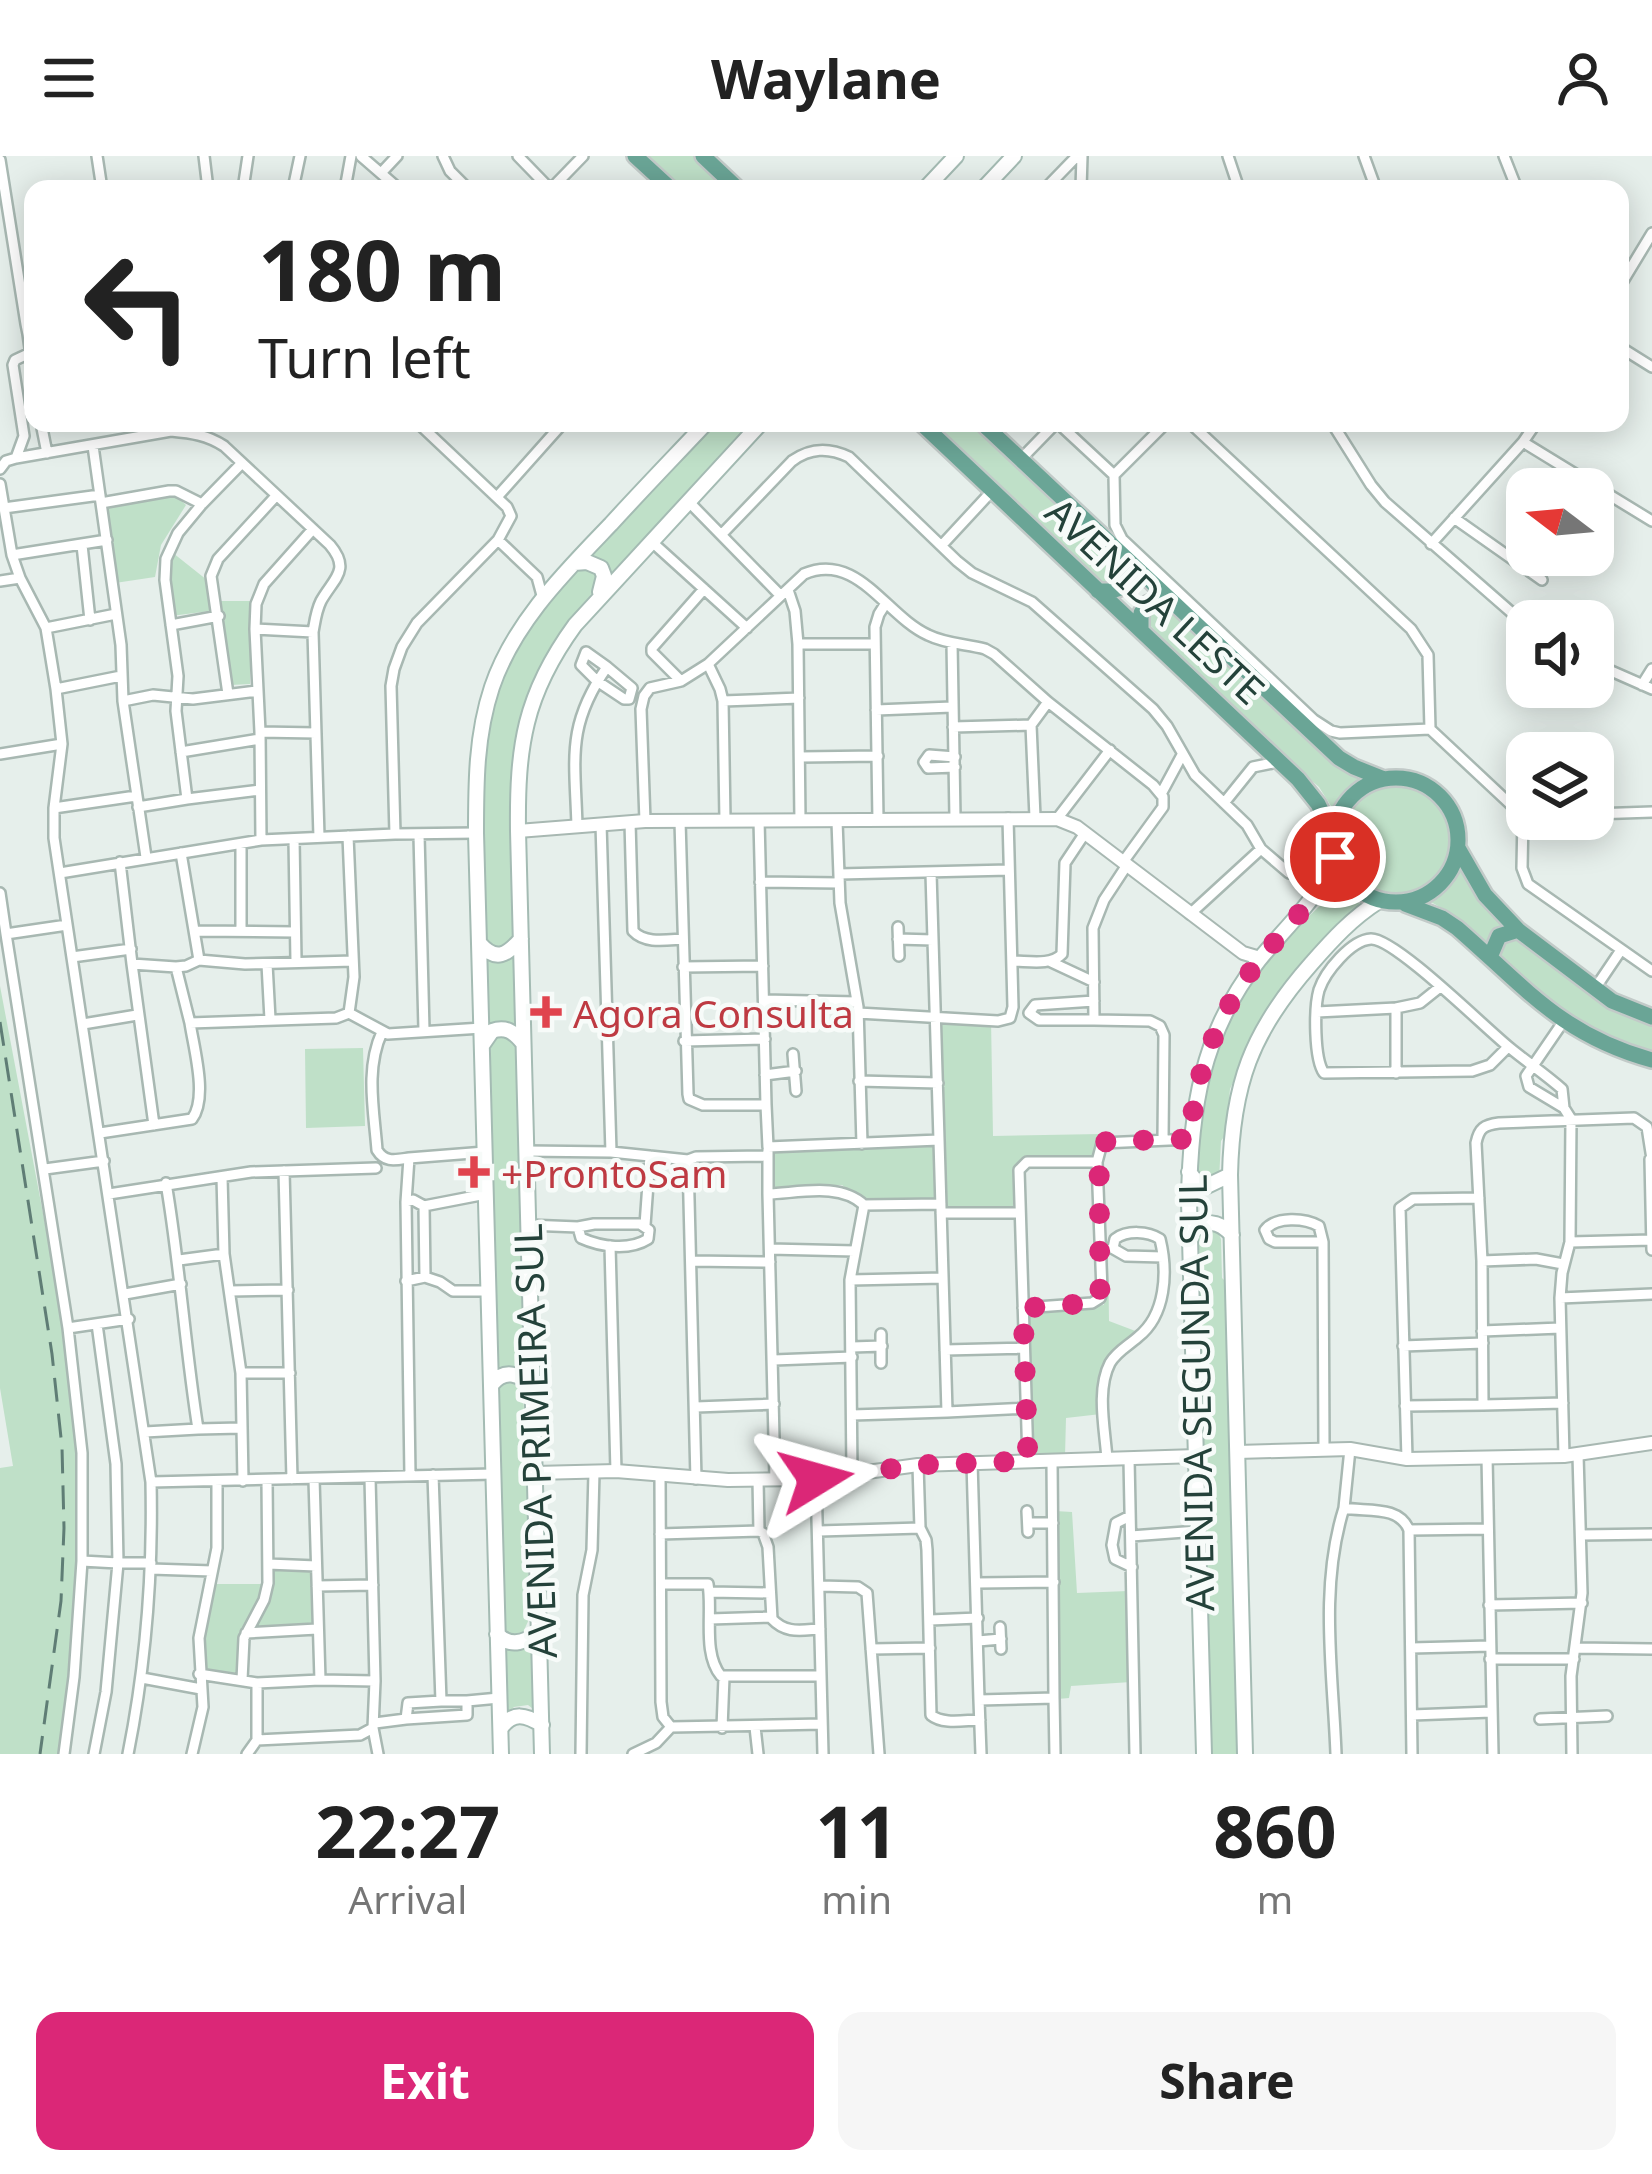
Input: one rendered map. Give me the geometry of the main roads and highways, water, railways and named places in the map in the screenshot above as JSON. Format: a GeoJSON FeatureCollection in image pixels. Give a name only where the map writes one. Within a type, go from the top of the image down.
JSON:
{"type":"FeatureCollection","features":[{"type":"Feature","properties":{"kind":"main road"},"geometry":{"type":"LineString","coordinates":[[635,156],[656,180]]}},
{"type":"Feature","properties":{"kind":"main road"},"geometry":{"type":"LineString","coordinates":[[704,156],[729,180]]}},
{"type":"Feature","properties":{"kind":"main road"},"geometry":{"type":"LineString","coordinates":[[934,180],[956,156]]}},
{"type":"Feature","properties":{"kind":"main road"},"geometry":{"type":"LineString","coordinates":[[992,180],[1015,156]]}},
{"type":"Feature","properties":{"kind":"main road","name":"AVENIDA PRIMEIRA SUL"},"geometry":{"type":"LineString","coordinates":[[500,1754],[477,752],[494,683],[510,648],[543,599],[697,432]]}},
{"type":"Feature","properties":{"kind":"main road","name":"AVENIDA PRIMEIRA SUL"},"geometry":{"type":"LineString","coordinates":[[542,1754],[518,773],[530,711],[550,660],[574,625],[753,432]]}},
{"type":"Feature","properties":{"kind":"main road","name":"AVENIDA LESTE"},"geometry":{"type":"LineString","coordinates":[[930,432],[1280,762],[1307,790],[1333,835]]}},
{"type":"Feature","properties":{"kind":"main road","name":"AVENIDA LESTE"},"geometry":{"type":"LineString","coordinates":[[992,432],[1339,758],[1384,778]]}},
{"type":"Feature","properties":{"kind":"main road"},"geometry":{"type":"LineString","coordinates":[[574,562],[601,568],[599,597]]}},
{"type":"Feature","properties":{"kind":"main road"},"geometry":{"type":"LineString","coordinates":[[1098,591],[1113,592],[1125,586],[1131,575],[1129,563]]}},
{"type":"Feature","properties":{"kind":"main road"},"geometry":{"type":"LineString","coordinates":[[1141,629],[1142,613],[1149,603],[1173,603]]}},
{"type":"Feature","properties":{"kind":"main road"},"geometry":{"type":"LineString","coordinates":[[1401,903],[1421,898],[1452,869],[1457,829],[1439,794],[1423,783],[1384,778],[1349,798],[1338,815],[1335,857],[1344,877],[1379,901],[1401,903],[1442,918],[1563,1022],[1595,1041],[1651,1059]]}},
{"type":"Feature","properties":{"kind":"main road"},"geometry":{"type":"LineString","coordinates":[[1458,848],[1485,896],[1518,930],[1594,990],[1652,1017]]}},
{"type":"Feature","properties":{"kind":"main road","name":"AVENIDA SEGUNDA SUL"},"geometry":{"type":"LineString","coordinates":[[1204,1754],[1191,1532],[1197,1456],[1191,1139],[1200,1079],[1213,1040],[1250,972],[1316,896],[1335,857]]}},
{"type":"Feature","properties":{"kind":"main road","name":"AVENIDA SEGUNDA SUL"},"geometry":{"type":"LineString","coordinates":[[1245,1754],[1231,1128],[1253,1048],[1269,1019],[1291,986],[1345,926],[1379,901]]}},
{"type":"Feature","properties":{"kind":"main road"},"geometry":{"type":"LineString","coordinates":[[1490,957],[1498,936],[1518,930]]}},
{"type":"Feature","properties":{"kind":"main road"},"geometry":{"type":"LineString","coordinates":[[480,944],[490,954],[501,956],[520,939]]}},
{"type":"Feature","properties":{"kind":"main road"},"geometry":{"type":"LineString","coordinates":[[482,1035],[502,1028],[524,1043]]}},
{"type":"Feature","properties":{"kind":"main road"},"geometry":{"type":"LineString","coordinates":[[1189,1172],[1207,1186],[1230,1175]]}},
{"type":"Feature","properties":{"kind":"main road"},"geometry":{"type":"LineString","coordinates":[[1190,1234],[1203,1223],[1213,1222],[1232,1235]]}},
{"type":"Feature","properties":{"kind":"main road"},"geometry":{"type":"LineString","coordinates":[[492,1384],[502,1375],[513,1374],[532,1387]]}},
{"type":"Feature","properties":{"kind":"main road"},"geometry":{"type":"LineString","coordinates":[[497,1634],[515,1643],[527,1641],[540,1630]]}},
{"type":"Feature","properties":{"kind":"main road"},"geometry":{"type":"LineString","coordinates":[[500,1729],[514,1716],[542,1725]]}},
{"type":"Feature","properties":{"kind":"railway"},"geometry":{"type":"LineString","coordinates":[[0,1022],[62,1447],[61,1601],[40,1754]]}},
{"type":"Feature","properties":{"kind":"place","name":"Agora Consulta"},"geometry":{"type":"Point","coordinates":[546,1012]}},
{"type":"Feature","properties":{"kind":"place","name":"+ProntoSam"},"geometry":{"type":"Point","coordinates":[474,1172]}}]}
